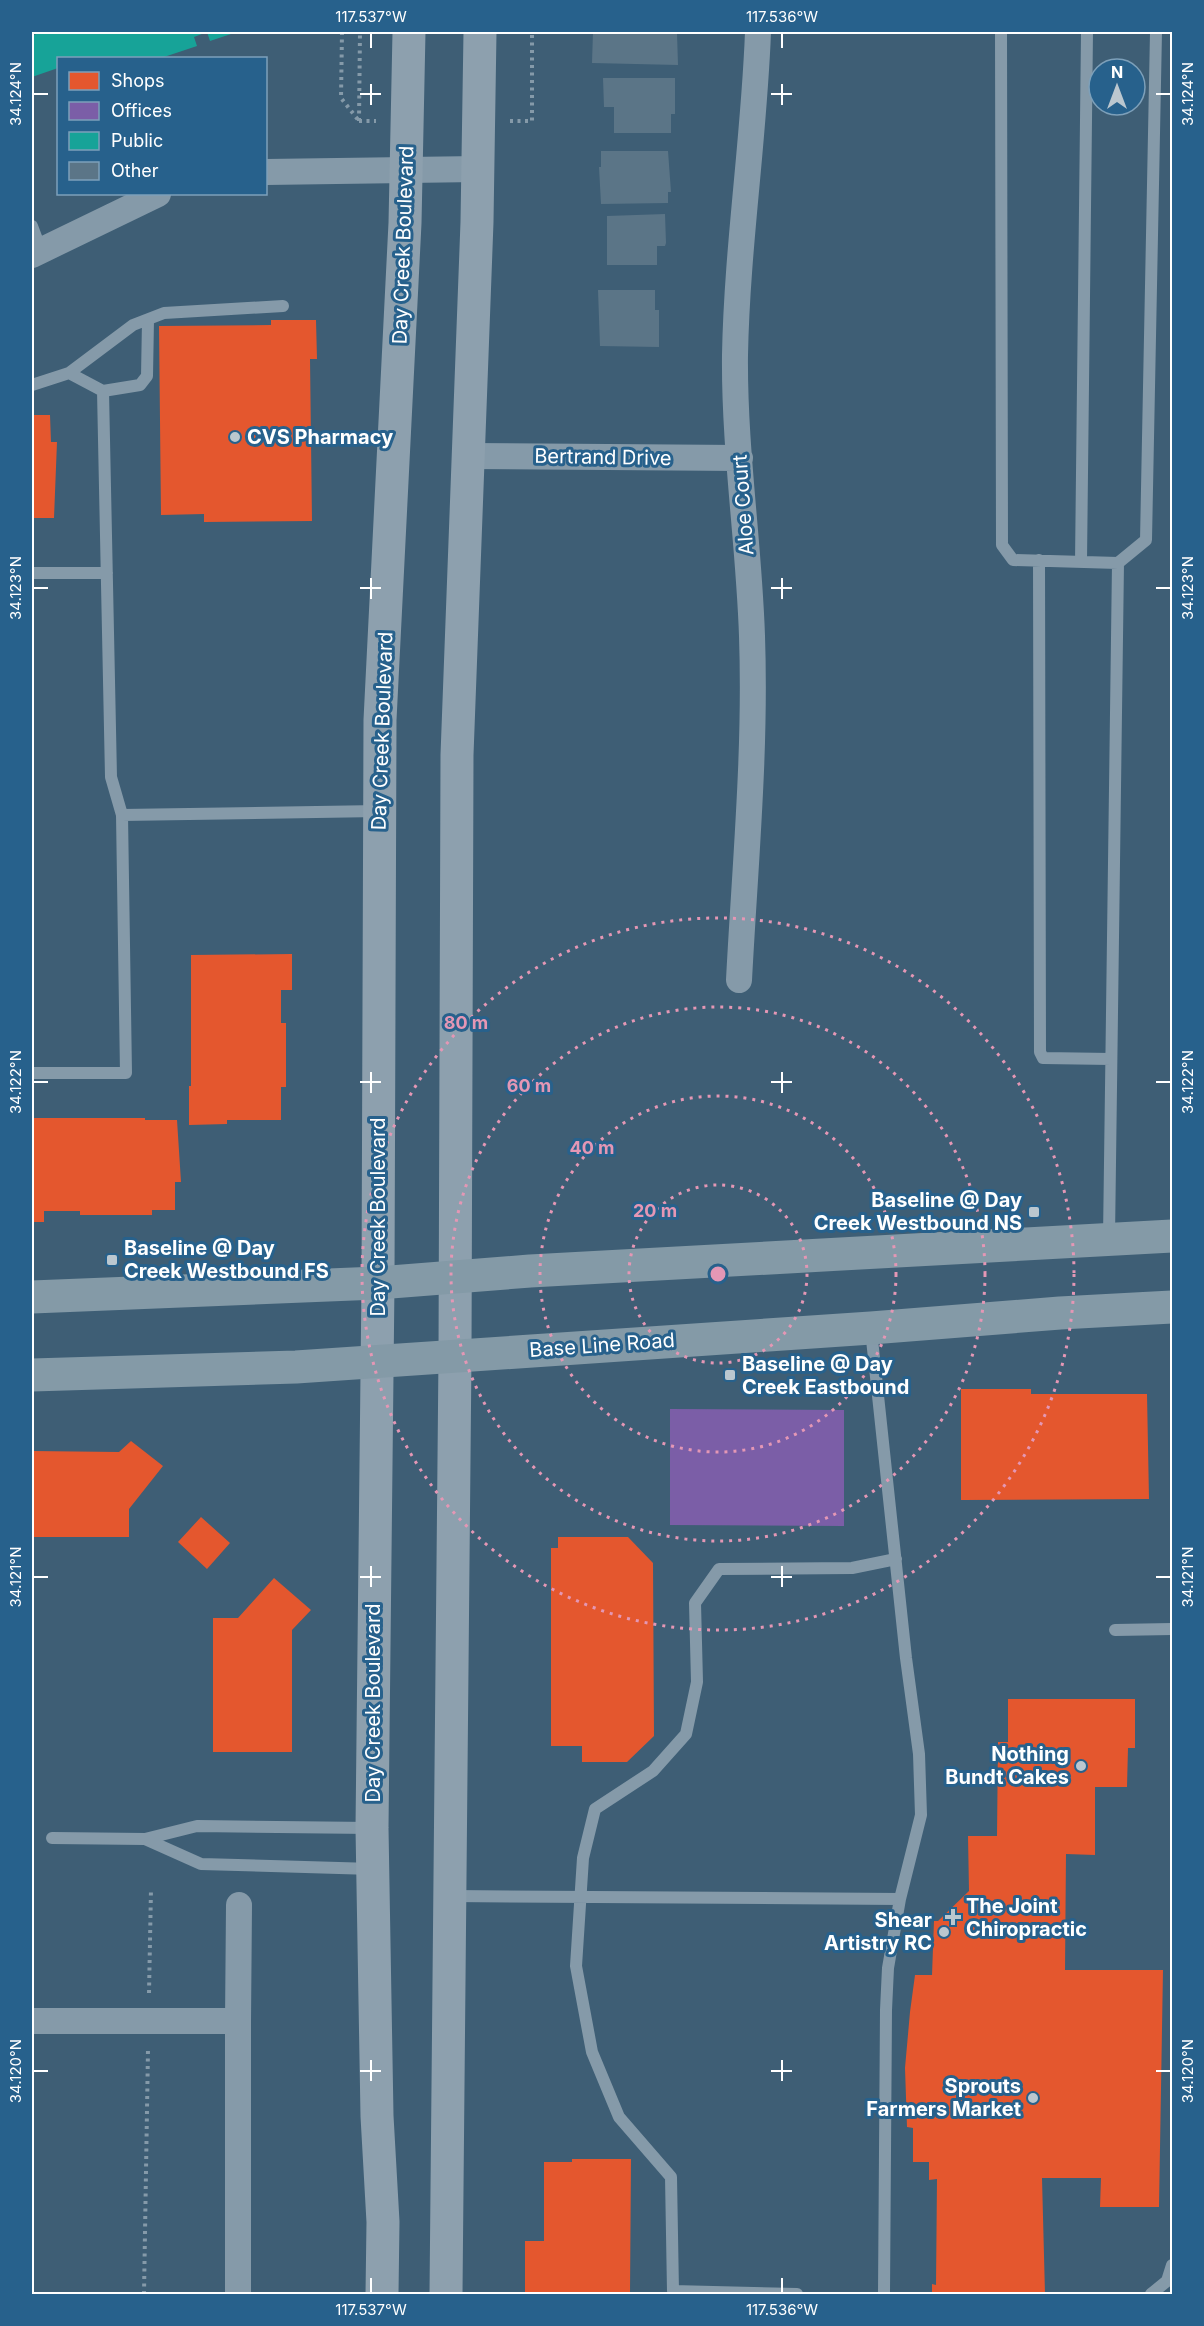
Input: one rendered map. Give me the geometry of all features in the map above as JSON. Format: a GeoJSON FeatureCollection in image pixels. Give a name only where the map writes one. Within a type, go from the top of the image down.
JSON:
{"type":"FeatureCollection","features":[{"type":"Feature","properties":{"kind":"main road","name":"Day Creek Boulevard"},"geometry":{"type":"LineString","coordinates":[[382,2295],[383,2222],[377,2116],[372,1828],[378,1282],[380,720],[407,169],[409,32]]}},
{"type":"Feature","properties":{"kind":"main road"},"geometry":{"type":"LineString","coordinates":[[446,2295],[455,1355],[457,755],[478,169],[480,32]]}},
{"type":"Feature","properties":{"kind":"main road"},"geometry":{"type":"LineString","coordinates":[[32,1297],[378,1282],[530,1271],[1173,1236]]}},
{"type":"Feature","properties":{"kind":"main road","name":"Base Line Road"},"geometry":{"type":"LineString","coordinates":[[32,1375],[377,1362],[1060,1313],[1173,1307]]}},
{"type":"Feature","properties":{"kind":"street","name":"Aloe Court"},"geometry":{"type":"LineString","coordinates":[[739,980],[752,769],[753,681],[735,355],[744,209],[756,94],[758,32]]}},
{"type":"Feature","properties":{"kind":"street"},"geometry":{"type":"LineString","coordinates":[[267,172],[478,169]]}},
{"type":"Feature","properties":{"kind":"street"},"geometry":{"type":"LineString","coordinates":[[36,253],[156,195]]}},
{"type":"Feature","properties":{"kind":"street","name":"Bertrand Drive"},"geometry":{"type":"LineString","coordinates":[[467,456],[740,458]]}},
{"type":"Feature","properties":{"kind":"street"},"geometry":{"type":"LineString","coordinates":[[237,2295],[239,1905]]}},
{"type":"Feature","properties":{"kind":"street"},"geometry":{"type":"LineString","coordinates":[[32,2021],[148,2023],[238,2021]]}},
{"type":"Feature","properties":{"kind":"lane"},"geometry":{"type":"LineString","coordinates":[[1001,32],[1002,545],[1013,560],[1118,563],[1146,540],[1156,32]]}},
{"type":"Feature","properties":{"kind":"lane"},"geometry":{"type":"LineString","coordinates":[[1082,562],[1087,32]]}},
{"type":"Feature","properties":{"kind":"lane"},"geometry":{"type":"LineString","coordinates":[[32,226],[36,253]]}},
{"type":"Feature","properties":{"kind":"lane"},"geometry":{"type":"LineString","coordinates":[[32,370],[35,384],[69,373],[133,326],[164,313],[283,306]]}},
{"type":"Feature","properties":{"kind":"lane"},"geometry":{"type":"LineString","coordinates":[[69,373],[103,391],[140,385],[147,376],[148,320]]}},
{"type":"Feature","properties":{"kind":"lane"},"geometry":{"type":"LineString","coordinates":[[32,1072],[126,1072],[122,815],[111,777],[103,391]]}},
{"type":"Feature","properties":{"kind":"lane"},"geometry":{"type":"LineString","coordinates":[[1039,560],[1040,1052],[1043,1058],[1112,1059]]}},
{"type":"Feature","properties":{"kind":"lane"},"geometry":{"type":"LineString","coordinates":[[1109,1240],[1118,563]]}},
{"type":"Feature","properties":{"kind":"lane"},"geometry":{"type":"LineString","coordinates":[[32,573],[107,573]]}},
{"type":"Feature","properties":{"kind":"lane"},"geometry":{"type":"LineString","coordinates":[[122,815],[379,811]]}},
{"type":"Feature","properties":{"kind":"lane"},"geometry":{"type":"LineString","coordinates":[[871,1328],[906,1658],[919,1754],[921,1815],[900,1899],[888,1968],[884,2295]]}},
{"type":"Feature","properties":{"kind":"lane"},"geometry":{"type":"LineString","coordinates":[[797,2295],[673,2291],[671,2177],[619,2117],[592,2052],[576,1966],[583,1858],[595,1809],[653,1771],[686,1734],[697,1682],[695,1603],[719,1569],[852,1568],[896,1559]]}},
{"type":"Feature","properties":{"kind":"lane"},"geometry":{"type":"LineString","coordinates":[[1115,1630],[1173,1629]]}},
{"type":"Feature","properties":{"kind":"lane"},"geometry":{"type":"LineString","coordinates":[[52,1838],[145,1839],[197,1826],[372,1828]]}},
{"type":"Feature","properties":{"kind":"lane"},"geometry":{"type":"LineString","coordinates":[[145,1839],[201,1864],[373,1869]]}},
{"type":"Feature","properties":{"kind":"lane"},"geometry":{"type":"LineString","coordinates":[[449,1896],[581,1895],[900,1899]]}},
{"type":"Feature","properties":{"kind":"lane"},"geometry":{"type":"LineString","coordinates":[[1150,2295],[1167,2281],[1173,2265]]}},
{"type":"Feature","properties":{"kind":"path"},"geometry":{"type":"LineString","coordinates":[[342,32],[341,98],[359,121],[360,32]]}},
{"type":"Feature","properties":{"kind":"path"},"geometry":{"type":"LineString","coordinates":[[532,32],[532,121]]}},
{"type":"Feature","properties":{"kind":"path"},"geometry":{"type":"LineString","coordinates":[[144,2295],[151,1889]]}},
{"type":"Feature","properties":{"kind":"building: Shops","name":"CVS Pharmacy"},"geometry":{"type":"Polygon","coordinates":[[[271,320],[316,320],[317,359],[310,359],[312,521],[204,522],[204,514],[161,515],[159,326],[271,325],[271,320]]]}},
{"type":"Feature","properties":{"kind":"building: Shops"},"geometry":{"type":"Polygon","coordinates":[[[32,415],[50,415],[51,442],[57,442],[54,518],[32,518],[32,415]]]}},
{"type":"Feature","properties":{"kind":"building: Shops"},"geometry":{"type":"Polygon","coordinates":[[[292,954],[292,990],[281,990],[281,1023],[286,1023],[286,1087],[281,1087],[281,1120],[227,1120],[227,1124],[189,1125],[191,955],[292,954]]]}},
{"type":"Feature","properties":{"kind":"building: Shops"},"geometry":{"type":"Polygon","coordinates":[[[32,1118],[177,1120],[181,1182],[175,1182],[175,1210],[152,1210],[152,1215],[80,1215],[80,1211],[44,1211],[44,1222],[32,1222],[32,1118]]]}},
{"type":"Feature","properties":{"kind":"building: Shops"},"geometry":{"type":"Polygon","coordinates":[[[961,1389],[1031,1389],[1031,1394],[1147,1394],[1149,1499],[961,1500],[961,1389]]]}},
{"type":"Feature","properties":{"kind":"building: Shops"},"geometry":{"type":"Polygon","coordinates":[[[131,1441],[163,1466],[129,1509],[129,1537],[32,1537],[32,1451],[119,1452],[131,1441]]]}},
{"type":"Feature","properties":{"kind":"building: Shops"},"geometry":{"type":"Polygon","coordinates":[[[201,1517],[230,1543],[207,1569],[178,1542],[201,1517]]]}},
{"type":"Feature","properties":{"kind":"building: Shops"},"geometry":{"type":"Polygon","coordinates":[[[558,1537],[628,1537],[653,1563],[654,1736],[627,1762],[582,1762],[582,1746],[551,1746],[551,1548],[558,1548],[558,1537]]]}},
{"type":"Feature","properties":{"kind":"building: Shops"},"geometry":{"type":"Polygon","coordinates":[[[274,1578],[311,1610],[292,1630],[292,1752],[213,1752],[213,1618],[238,1618],[274,1578]]]}},
{"type":"Feature","properties":{"kind":"building: Shops"},"geometry":{"type":"Polygon","coordinates":[[[1008,1699],[1135,1699],[1135,1748],[1128,1748],[1127,1787],[1095,1787],[1095,1855],[1066,1854],[1065,1970],[1163,1970],[1159,2207],[1100,2207],[1101,2178],[1042,2178],[1045,2294],[932,2294],[932,2284],[936,2285],[937,2179],[929,2180],[929,2162],[913,2162],[913,2128],[907,2127],[905,2068],[910,2012],[915,1975],[932,1975],[934,1921],[938,1921],[969,1891],[968,1836],[997,1836],[998,1742],[1008,1742],[1008,1699]]]}},
{"type":"Feature","properties":{"kind":"building: Shops"},"geometry":{"type":"Polygon","coordinates":[[[572,2159],[631,2159],[630,2294],[525,2294],[525,2241],[544,2241],[544,2162],[572,2162],[572,2159]]]}},
{"type":"Feature","properties":{"kind":"building: Offices"},"geometry":{"type":"Polygon","coordinates":[[[670,1409],[844,1410],[844,1526],[670,1525],[670,1409]]]}},
{"type":"Feature","properties":{"kind":"building: Public"},"geometry":{"type":"Polygon","coordinates":[[[40,32],[207,32],[194,37],[197,46],[164,57],[57,57],[57,68],[32,77],[32,36],[40,32]]]}},
{"type":"Feature","properties":{"kind":"building: Public"},"geometry":{"type":"Polygon","coordinates":[[[207,32],[237,32],[210,41],[207,32]]]}},
{"type":"Feature","properties":{"kind":"building: Other"},"geometry":{"type":"Polygon","coordinates":[[[593,32],[677,33],[678,65],[592,63],[593,32]]]}},
{"type":"Feature","properties":{"kind":"building: Other"},"geometry":{"type":"Polygon","coordinates":[[[603,78],[675,78],[675,114],[671,114],[671,133],[614,133],[614,107],[604,107],[603,78]]]}},
{"type":"Feature","properties":{"kind":"building: Other"},"geometry":{"type":"Polygon","coordinates":[[[601,151],[668,151],[671,192],[668,192],[668,203],[601,204],[599,167],[601,167],[601,151]]]}},
{"type":"Feature","properties":{"kind":"building: Other"},"geometry":{"type":"Polygon","coordinates":[[[665,214],[666,243],[665,246],[657,246],[657,265],[607,265],[607,216],[665,214]]]}},
{"type":"Feature","properties":{"kind":"building: Other"},"geometry":{"type":"Polygon","coordinates":[[[598,290],[655,290],[655,310],[659,310],[659,347],[600,346],[598,290]]]}},
{"type":"Feature","properties":{"kind":"place","name":"CVS Pharmacy"},"geometry":{"type":"Point","coordinates":[235,437]}},
{"type":"Feature","properties":{"kind":"place","name":"Baseline @ Day Creek Westbound NS"},"geometry":{"type":"Point","coordinates":[1034,1212]}},
{"type":"Feature","properties":{"kind":"place","name":"Baseline @ Day Creek Westbound FS"},"geometry":{"type":"Point","coordinates":[112,1260]}},
{"type":"Feature","properties":{"kind":"place","name":"Baseline @ Day Creek Eastbound"},"geometry":{"type":"Point","coordinates":[730,1375]}},
{"type":"Feature","properties":{"kind":"place","name":"Nothing Bundt Cakes"},"geometry":{"type":"Point","coordinates":[1081,1766]}},
{"type":"Feature","properties":{"kind":"place","name":"The Joint Chiropractic"},"geometry":{"type":"Point","coordinates":[953,1917]}},
{"type":"Feature","properties":{"kind":"place","name":"Shear Artistry RC"},"geometry":{"type":"Point","coordinates":[944,1932]}},
{"type":"Feature","properties":{"kind":"place","name":"Sprouts Farmers Market"},"geometry":{"type":"Point","coordinates":[1033,2098]}}]}
